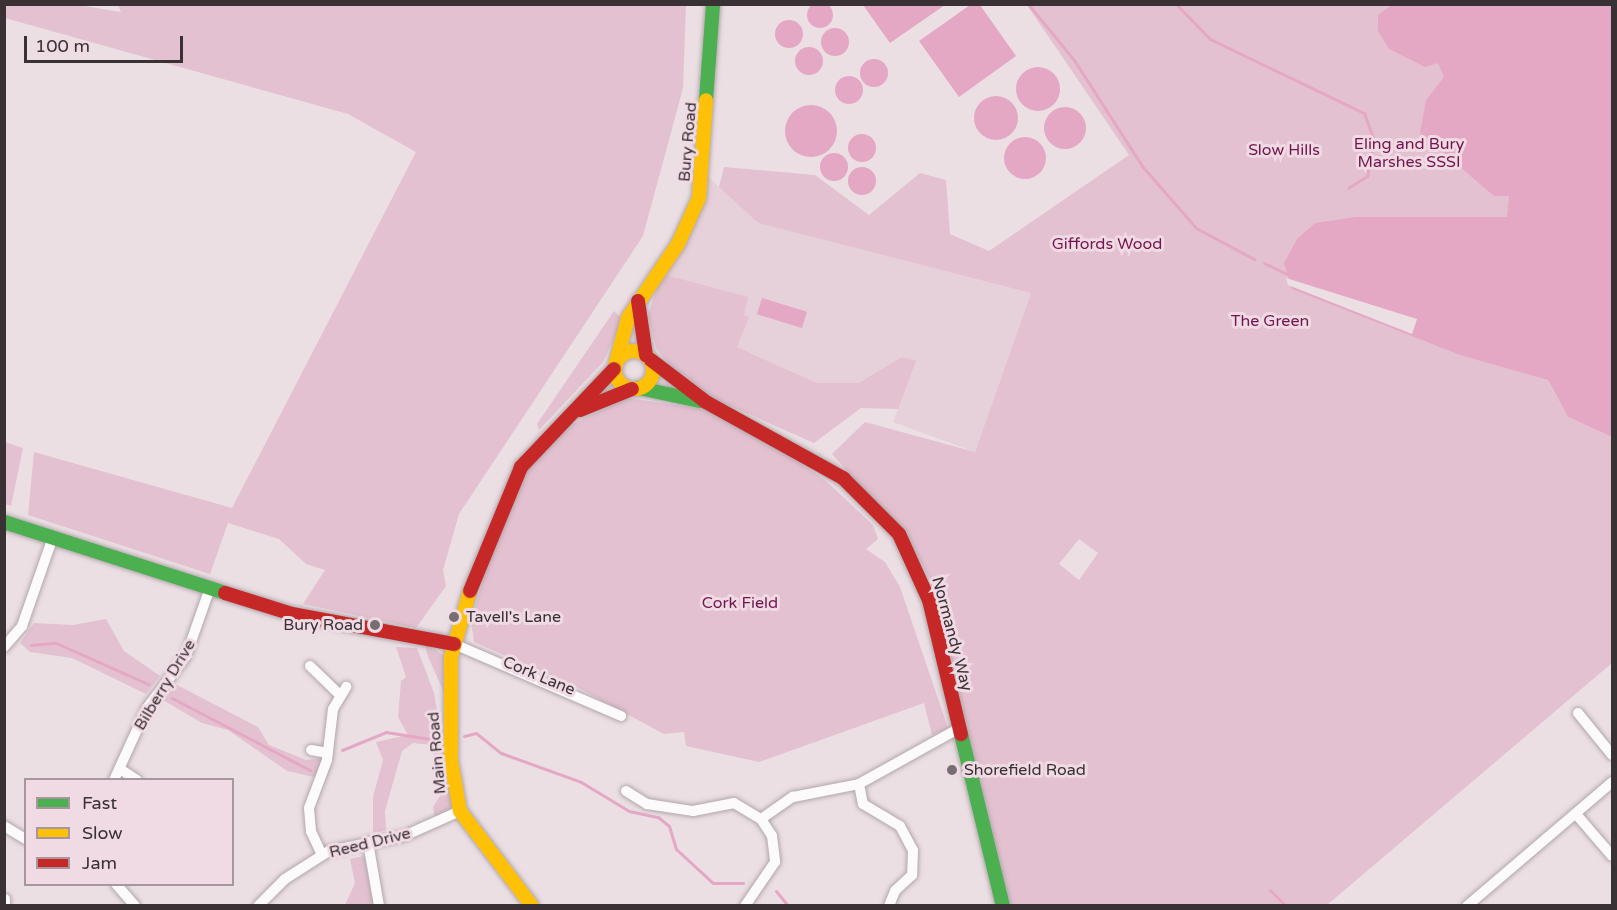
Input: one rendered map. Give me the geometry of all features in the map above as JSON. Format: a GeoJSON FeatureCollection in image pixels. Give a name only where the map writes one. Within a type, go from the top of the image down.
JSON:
{"type":"FeatureCollection","features":[{"type":"Feature","properties":{"kind":"street","name":"Bury Road"},"geometry":{"type":"LineString","coordinates":[[615,366],[638,301],[678,244],[701,190],[713,4]]}},
{"type":"Feature","properties":{"kind":"street"},"geometry":{"type":"LineString","coordinates":[[580,410],[635,388],[652,377],[638,301]]}},
{"type":"Feature","properties":{"kind":"street"},"geometry":{"type":"LineString","coordinates":[[580,410],[629,351],[648,358]]}},
{"type":"Feature","properties":{"kind":"street","name":"Normandy Way"},"geometry":{"type":"LineString","coordinates":[[648,358],[706,402],[843,478],[899,534],[929,600],[958,729],[1003,906]]}},
{"type":"Feature","properties":{"kind":"street"},"geometry":{"type":"LineString","coordinates":[[615,366],[618,381],[635,388]]}},
{"type":"Feature","properties":{"kind":"street","name":"Normandy Way"},"geometry":{"type":"LineString","coordinates":[[635,388],[706,402]]}},
{"type":"Feature","properties":{"kind":"street","name":"Main Road"},"geometry":{"type":"LineString","coordinates":[[532,906],[460,811],[449,728],[453,644],[509,488],[536,446],[580,410]]}},
{"type":"Feature","properties":{"kind":"street"},"geometry":{"type":"LineString","coordinates":[[4,522],[210,588],[326,622],[453,644]]}},
{"type":"Feature","properties":{"kind":"street"},"geometry":{"type":"LineString","coordinates":[[4,647],[22,626],[53,537]]}},
{"type":"Feature","properties":{"kind":"street","name":"Bilberry Drive"},"geometry":{"type":"LineString","coordinates":[[115,778],[147,708],[186,656],[210,588]]}},
{"type":"Feature","properties":{"kind":"street","name":"Cork Lane"},"geometry":{"type":"LineString","coordinates":[[453,644],[621,716]]}},
{"type":"Feature","properties":{"kind":"street"},"geometry":{"type":"LineString","coordinates":[[310,666],[342,690],[328,753],[309,814],[322,855]]}},
{"type":"Feature","properties":{"kind":"street"},"geometry":{"type":"LineString","coordinates":[[1578,713],[1612,755]]}},
{"type":"Feature","properties":{"kind":"street"},"geometry":{"type":"LineString","coordinates":[[761,819],[793,797],[859,784],[958,729]]}},
{"type":"Feature","properties":{"kind":"street"},"geometry":{"type":"LineString","coordinates":[[311,750],[328,753]]}},
{"type":"Feature","properties":{"kind":"street"},"geometry":{"type":"LineString","coordinates":[[120,769],[135,778]]}},
{"type":"Feature","properties":{"kind":"street"},"geometry":{"type":"LineString","coordinates":[[1467,906],[1612,782]]}},
{"type":"Feature","properties":{"kind":"street"},"geometry":{"type":"LineString","coordinates":[[859,784],[863,804],[900,826],[913,850],[912,875],[895,891],[890,906]]}},
{"type":"Feature","properties":{"kind":"street"},"geometry":{"type":"LineString","coordinates":[[626,791],[647,804],[693,811],[734,803],[761,819],[772,836],[775,862],[745,906]]}},
{"type":"Feature","properties":{"kind":"street","name":"Reed Drive"},"geometry":{"type":"LineString","coordinates":[[258,906],[285,879],[322,855],[368,842],[414,833],[460,811]]}},
{"type":"Feature","properties":{"kind":"street"},"geometry":{"type":"LineString","coordinates":[[1576,814],[1612,856]]}},
{"type":"Feature","properties":{"kind":"street"},"geometry":{"type":"LineString","coordinates":[[4,826],[24,838]]}},
{"type":"Feature","properties":{"kind":"street"},"geometry":{"type":"LineString","coordinates":[[368,842],[379,906]]}},
{"type":"Feature","properties":{"kind":"street"},"geometry":{"type":"LineString","coordinates":[[117,886],[135,906]]}},
{"type":"Feature","properties":{"kind":"street"},"geometry":{"type":"LineString","coordinates":[[5,900],[5,906]]}},
{"type":"Feature","properties":{"kind":"shaded area"},"geometry":{"type":"Polygon","coordinates":[[[820,2],[829,6],[833,15],[829,24],[820,28],[811,24],[807,15],[811,6],[820,2]]]}},
{"type":"Feature","properties":{"kind":"shaded area"},"geometry":{"type":"Polygon","coordinates":[[[1393,4],[1612,5],[1612,437],[1568,417],[1548,380],[1460,355],[1292,289],[1284,263],[1297,239],[1315,223],[1356,217],[1507,217],[1509,196],[1494,196],[1420,133],[1426,100],[1444,77],[1438,63],[1425,67],[1389,49],[1378,31],[1378,15],[1393,4]]]}},
{"type":"Feature","properties":{"kind":"shaded area"},"geometry":{"type":"Polygon","coordinates":[[[863,5],[945,5],[890,43],[863,5]]]}},
{"type":"Feature","properties":{"kind":"shaded area"},"geometry":{"type":"Polygon","coordinates":[[[970,5],[980,5],[1016,56],[959,97],[919,41],[970,5]]]}},
{"type":"Feature","properties":{"kind":"shaded area"},"geometry":{"type":"Polygon","coordinates":[[[789,20],[799,24],[803,34],[799,44],[789,48],[779,44],[775,34],[779,24],[789,20]]]}},
{"type":"Feature","properties":{"kind":"shaded area"},"geometry":{"type":"Polygon","coordinates":[[[835,28],[845,32],[849,42],[845,52],[835,56],[825,52],[821,42],[825,32],[835,28]]]}},
{"type":"Feature","properties":{"kind":"shaded area"},"geometry":{"type":"Polygon","coordinates":[[[809,47],[819,51],[823,61],[819,71],[809,75],[799,71],[795,61],[799,51],[809,47]]]}},
{"type":"Feature","properties":{"kind":"shaded area"},"geometry":{"type":"Polygon","coordinates":[[[874,59],[884,63],[888,73],[884,83],[874,87],[864,83],[860,73],[864,63],[874,59]]]}},
{"type":"Feature","properties":{"kind":"shaded area"},"geometry":{"type":"Polygon","coordinates":[[[1038,67],[1053,74],[1060,89],[1053,104],[1038,111],[1023,104],[1016,89],[1023,74],[1038,67]]]}},
{"type":"Feature","properties":{"kind":"shaded area"},"geometry":{"type":"Polygon","coordinates":[[[849,76],[859,80],[863,90],[859,100],[849,104],[839,100],[835,90],[839,80],[849,76]]]}},
{"type":"Feature","properties":{"kind":"shaded area"},"geometry":{"type":"Polygon","coordinates":[[[996,96],[1011,103],[1018,118],[1011,133],[996,140],[981,133],[974,118],[981,103],[996,96]]]}},
{"type":"Feature","properties":{"kind":"shaded area"},"geometry":{"type":"Polygon","coordinates":[[[806,105],[816,105],[830,112],[837,131],[830,150],[816,157],[806,157],[796,153],[789,146],[785,136],[785,126],[789,116],[796,109],[806,105]]]}},
{"type":"Feature","properties":{"kind":"shaded area"},"geometry":{"type":"Polygon","coordinates":[[[1065,107],[1080,113],[1086,128],[1080,143],[1065,149],[1050,143],[1044,128],[1050,113],[1065,107]]]}},
{"type":"Feature","properties":{"kind":"shaded area"},"geometry":{"type":"Polygon","coordinates":[[[862,134],[872,138],[876,148],[872,158],[862,162],[852,158],[848,148],[852,138],[862,134]]]}},
{"type":"Feature","properties":{"kind":"shaded area"},"geometry":{"type":"Polygon","coordinates":[[[1025,137],[1033,138],[1040,143],[1045,150],[1045,166],[1040,173],[1033,178],[1025,179],[1017,178],[1010,173],[1005,166],[1004,158],[1005,150],[1010,143],[1017,138],[1025,137]]]}},
{"type":"Feature","properties":{"kind":"shaded area"},"geometry":{"type":"Polygon","coordinates":[[[834,153],[844,157],[848,167],[844,177],[834,181],[824,177],[820,167],[824,157],[834,153]]]}},
{"type":"Feature","properties":{"kind":"shaded area"},"geometry":{"type":"Polygon","coordinates":[[[862,167],[872,171],[876,181],[872,191],[862,195],[852,191],[848,181],[852,171],[862,167]]]}},
{"type":"Feature","properties":{"kind":"shaded area"},"geometry":{"type":"Polygon","coordinates":[[[705,174],[758,223],[1031,293],[975,452],[893,422],[915,361],[859,383],[817,383],[737,347],[748,317],[662,274],[705,174]]]}},
{"type":"Feature","properties":{"kind":"shaded area"},"geometry":{"type":"Polygon","coordinates":[[[762,298],[807,312],[802,328],[757,314],[762,298]]]}},
{"type":"Feature","properties":{"kind":"green space"},"geometry":{"type":"Polygon","coordinates":[[[4,5],[78,5],[121,12],[118,5],[686,5],[683,88],[643,236],[459,514],[443,570],[446,586],[416,628],[303,604],[325,570],[306,564],[279,539],[228,523],[210,574],[28,515],[34,452],[232,508],[416,152],[348,114],[5,18],[4,5]]]}},
{"type":"Feature","properties":{"kind":"green space"},"geometry":{"type":"Polygon","coordinates":[[[1027,5],[1573,5],[1575,207],[1380,324],[1548,380],[1568,417],[1612,437],[1612,663],[1327,905],[1007,905],[932,582],[906,536],[832,454],[865,422],[975,452],[1031,293],[758,223],[719,187],[724,167],[815,175],[869,215],[920,173],[946,180],[950,234],[989,251],[1129,155],[1027,5]],[[1079,539],[1059,564],[1079,580],[1098,553],[1079,539]]]}},
{"type":"Feature","properties":{"kind":"green space"},"geometry":{"type":"Polygon","coordinates":[[[662,274],[748,297],[744,315],[749,317],[737,347],[817,383],[859,383],[902,357],[916,361],[898,409],[861,408],[814,443],[717,400],[672,368],[656,348],[648,314],[662,274]]]}},
{"type":"Feature","properties":{"kind":"green space"},"geometry":{"type":"Polygon","coordinates":[[[614,311],[623,320],[603,362],[539,430],[537,424],[614,311]]]}},
{"type":"Feature","properties":{"kind":"green space","name":"Cork Field"},"geometry":{"type":"Polygon","coordinates":[[[627,398],[703,409],[763,437],[826,481],[873,525],[878,539],[866,549],[885,562],[900,587],[948,728],[932,735],[924,703],[759,762],[686,746],[684,732],[664,734],[573,685],[474,642],[471,621],[502,518],[534,459],[573,424],[627,398]]]}},
{"type":"Feature","properties":{"kind":"green space"},"geometry":{"type":"Polygon","coordinates":[[[5,442],[23,448],[11,506],[5,504],[5,442]]]}},
{"type":"Feature","properties":{"kind":"green space"},"geometry":{"type":"Polygon","coordinates":[[[106,619],[124,651],[160,676],[146,694],[72,658],[30,652],[20,643],[34,623],[73,625],[106,619]]]}},
{"type":"Feature","properties":{"kind":"green space"},"geometry":{"type":"Polygon","coordinates":[[[425,644],[445,656],[445,695],[427,654],[425,644]]]}},
{"type":"Feature","properties":{"kind":"green space"},"geometry":{"type":"Polygon","coordinates":[[[396,647],[417,648],[434,693],[454,808],[435,819],[433,807],[440,796],[433,745],[413,743],[402,751],[385,811],[386,830],[373,834],[373,797],[383,760],[376,742],[408,735],[398,717],[401,681],[406,677],[396,647]]]}},
{"type":"Feature","properties":{"kind":"green space"},"geometry":{"type":"Polygon","coordinates":[[[177,685],[258,727],[269,745],[306,760],[322,758],[317,773],[314,777],[287,771],[228,730],[202,723],[163,700],[177,685]]]}},
{"type":"Feature","properties":{"kind":"green space"},"geometry":{"type":"Polygon","coordinates":[[[364,856],[374,905],[345,905],[355,883],[350,859],[364,856]]]}},
{"type":"Feature","properties":{"kind":"pier"},"geometry":{"type":"Polygon","coordinates":[[[1286,278],[1417,319],[1412,334],[1288,285],[1286,278]]]}},
{"type":"Feature","properties":{"kind":"waterway"},"geometry":{"type":"LineString","coordinates":[[1028,4],[1074,60],[1142,166],[1196,228],[1254,259]]}},
{"type":"Feature","properties":{"kind":"waterway"},"geometry":{"type":"LineString","coordinates":[[1176,4],[1210,39],[1364,113],[1374,141],[1367,176],[1348,188]]}},
{"type":"Feature","properties":{"kind":"waterway"},"geometry":{"type":"LineString","coordinates":[[1264,263],[1287,274]]}},
{"type":"Feature","properties":{"kind":"waterway"},"geometry":{"type":"LineString","coordinates":[[31,645],[56,643],[148,684]]}},
{"type":"Feature","properties":{"kind":"waterway"},"geometry":{"type":"LineString","coordinates":[[172,698],[310,770]]}},
{"type":"Feature","properties":{"kind":"waterway"},"geometry":{"type":"LineString","coordinates":[[342,750],[386,732],[436,740]]}},
{"type":"Feature","properties":{"kind":"waterway"},"geometry":{"type":"LineString","coordinates":[[464,736],[476,733],[501,753],[581,782],[629,811],[658,817],[669,826],[676,849],[713,883],[743,883]]}},
{"type":"Feature","properties":{"kind":"waterway"},"geometry":{"type":"LineString","coordinates":[[1270,890],[1286,906]]}},
{"type":"Feature","properties":{"kind":"waterway"},"geometry":{"type":"LineString","coordinates":[[776,891],[788,906]]}},
{"type":"Feature","properties":{"kind":"traffic: fast"},"geometry":{"type":"LineString","coordinates":[[706,100],[713,4]]}},
{"type":"Feature","properties":{"kind":"traffic: fast"},"geometry":{"type":"LineString","coordinates":[[639,388],[700,401]]}},
{"type":"Feature","properties":{"kind":"traffic: fast"},"geometry":{"type":"LineString","coordinates":[[4,522],[225,593]]}},
{"type":"Feature","properties":{"kind":"traffic: fast"},"geometry":{"type":"LineString","coordinates":[[961,734],[1003,906]]}},
{"type":"Feature","properties":{"kind":"traffic: slow"},"geometry":{"type":"LineString","coordinates":[[616,362],[628,318],[678,244],[699,198],[706,100]]}},
{"type":"Feature","properties":{"kind":"traffic: slow"},"geometry":{"type":"LineString","coordinates":[[634,351],[648,356],[653,370],[648,384],[634,389],[620,384],[615,370],[620,356],[634,351]]}},
{"type":"Feature","properties":{"kind":"traffic: slow"},"geometry":{"type":"LineString","coordinates":[[470,591],[451,657],[451,761],[460,811],[532,906]]}},
{"type":"Feature","properties":{"kind":"traffic: jam"},"geometry":{"type":"LineString","coordinates":[[638,301],[646,355]]}},
{"type":"Feature","properties":{"kind":"traffic: jam"},"geometry":{"type":"LineString","coordinates":[[651,360],[706,402],[843,478],[899,534],[929,600],[961,734]]}},
{"type":"Feature","properties":{"kind":"traffic: jam"},"geometry":{"type":"LineString","coordinates":[[470,591],[521,467],[614,369]]}},
{"type":"Feature","properties":{"kind":"traffic: jam"},"geometry":{"type":"LineString","coordinates":[[580,410],[632,389]]}},
{"type":"Feature","properties":{"kind":"traffic: jam"},"geometry":{"type":"LineString","coordinates":[[225,593],[292,614],[454,644]]}},
{"type":"Feature","properties":{"kind":"place","name":"Tavell's Lane"},"geometry":{"type":"Point","coordinates":[454,617]}},
{"type":"Feature","properties":{"kind":"place","name":"Bury Road"},"geometry":{"type":"Point","coordinates":[375,625]}},
{"type":"Feature","properties":{"kind":"place","name":"Shorefield Road"},"geometry":{"type":"Point","coordinates":[952,770]}},
{"type":"Feature","properties":{"kind":"park label","name":"Slow Hills"},"geometry":{"type":"Point","coordinates":[1284,150]}},
{"type":"Feature","properties":{"kind":"park label","name":"Eling and Bury Marshes SSSI"},"geometry":{"type":"Point","coordinates":[1409,153]}},
{"type":"Feature","properties":{"kind":"park label","name":"Giffords Wood"},"geometry":{"type":"Point","coordinates":[1107,244]}},
{"type":"Feature","properties":{"kind":"park label","name":"The Green"},"geometry":{"type":"Point","coordinates":[1270,321]}}]}
